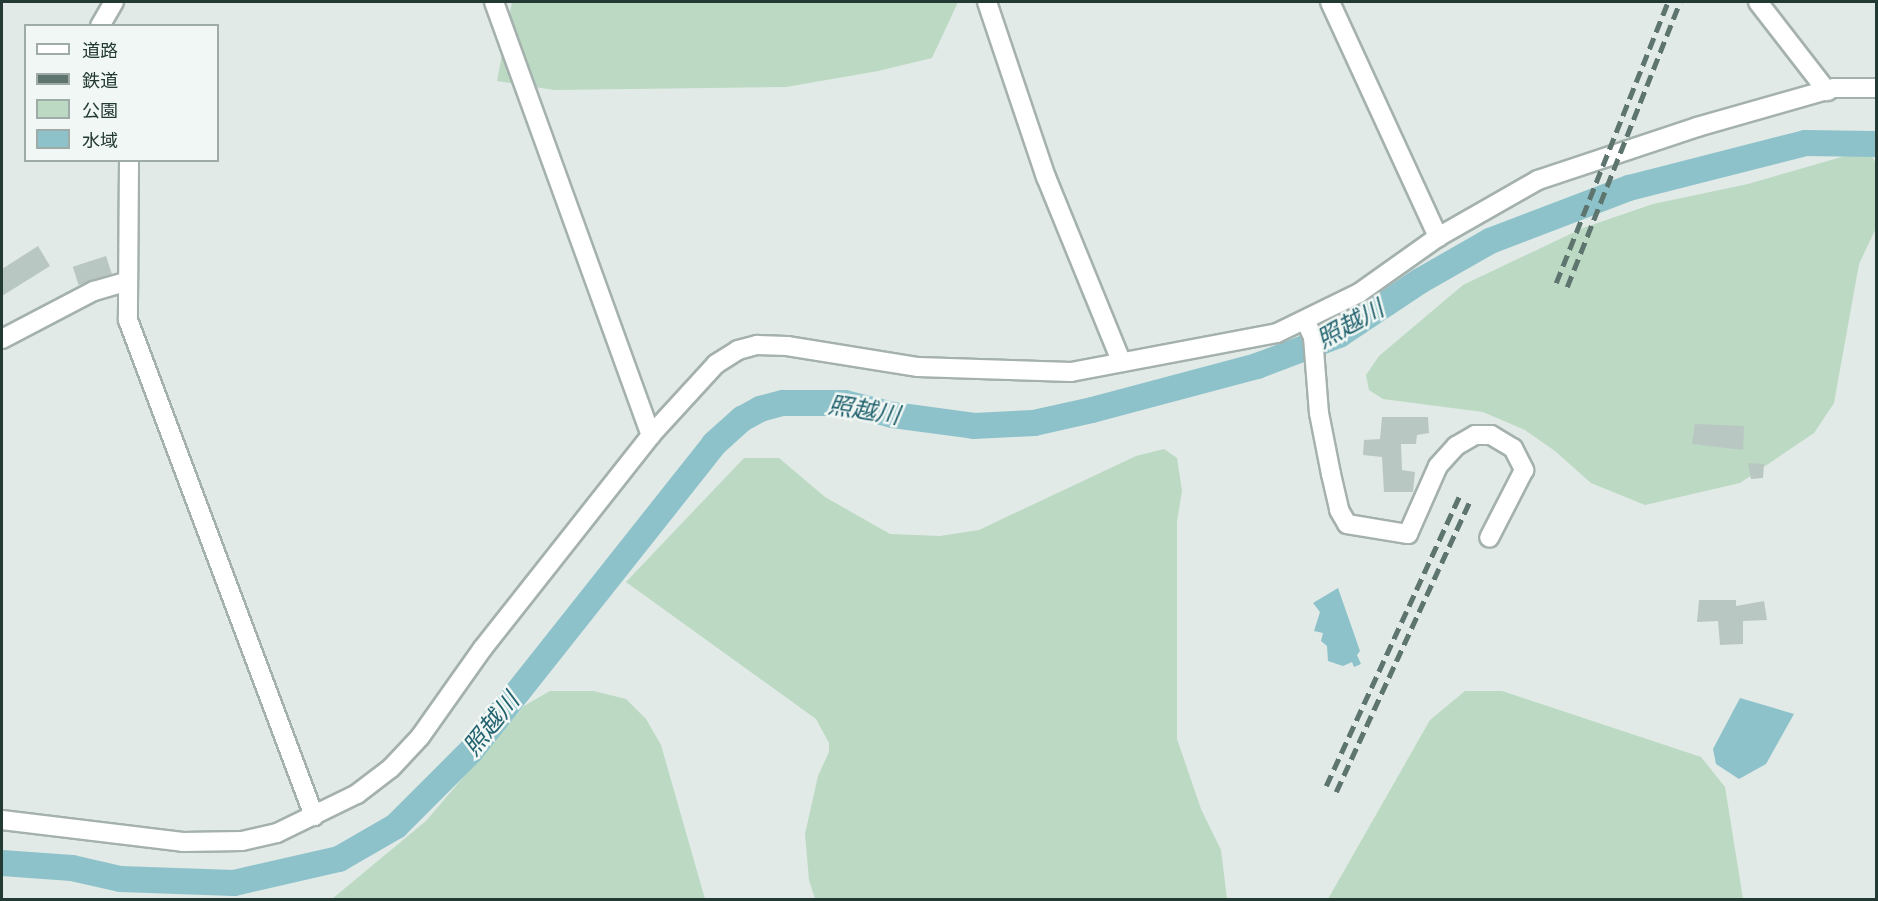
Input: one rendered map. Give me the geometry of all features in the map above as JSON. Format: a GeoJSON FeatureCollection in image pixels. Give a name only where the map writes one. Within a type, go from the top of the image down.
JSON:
{"type":"FeatureCollection","features":[{"type":"Feature","properties":{"kind":"street"},"geometry":{"type":"LineString","coordinates":[[101,24],[114,2]]}},
{"type":"Feature","properties":{"kind":"street"},"geometry":{"type":"LineString","coordinates":[[494,2],[651,435]]}},
{"type":"Feature","properties":{"kind":"street"},"geometry":{"type":"LineString","coordinates":[[987,2],[1046,177],[1121,361]]}},
{"type":"Feature","properties":{"kind":"street"},"geometry":{"type":"LineString","coordinates":[[1330,2],[1438,237]]}},
{"type":"Feature","properties":{"kind":"street"},"geometry":{"type":"LineString","coordinates":[[1758,2],[1827,91]]}},
{"type":"Feature","properties":{"kind":"street"},"geometry":{"type":"LineString","coordinates":[[2,820],[183,842],[242,841],[277,834],[357,794],[392,768],[420,737],[483,648],[651,435],[716,364],[738,350],[757,345],[918,367],[1071,372],[1121,361],[1310,329],[1438,237],[1538,180],[1697,127],[1827,91],[1876,88]]}},
{"type":"Feature","properties":{"kind":"street"},"geometry":{"type":"LineString","coordinates":[[129,162],[126,282],[128,320],[314,816]]}},
{"type":"Feature","properties":{"kind":"street"},"geometry":{"type":"LineString","coordinates":[[2,339],[94,291],[126,282]]}},
{"type":"Feature","properties":{"kind":"street"},"geometry":{"type":"LineString","coordinates":[[1310,329],[1319,372],[1319,413],[1339,510],[1347,524],[1408,534],[1438,466],[1456,446],[1475,435],[1491,435],[1513,448],[1524,470],[1489,538]]}},
{"type":"Feature","properties":{"kind":"green space"},"geometry":{"type":"Polygon","coordinates":[[[512,2],[958,2],[932,58],[878,71],[786,87],[554,90],[497,81],[512,2]]]}},
{"type":"Feature","properties":{"kind":"green space"},"geometry":{"type":"Polygon","coordinates":[[[1845,156],[1872,156],[1876,164],[1876,228],[1859,264],[1834,403],[1814,433],[1740,483],[1645,505],[1591,483],[1555,451],[1525,430],[1483,412],[1383,399],[1369,390],[1366,375],[1379,356],[1463,285],[1583,228],[1653,204],[1748,184],[1845,156]]]}},
{"type":"Feature","properties":{"kind":"green space"},"geometry":{"type":"Polygon","coordinates":[[[1164,449],[1177,458],[1182,491],[1177,521],[1177,739],[1201,809],[1221,850],[1227,899],[815,899],[809,880],[805,834],[818,776],[829,752],[829,743],[816,719],[626,582],[744,458],[779,458],[825,497],[890,534],[940,536],[979,530],[1136,456],[1164,449]]]}},
{"type":"Feature","properties":{"kind":"green space"},"geometry":{"type":"Polygon","coordinates":[[[550,691],[594,691],[626,699],[646,719],[661,745],[705,899],[332,899],[426,821],[524,706],[550,691]]]}},
{"type":"Feature","properties":{"kind":"green space"},"geometry":{"type":"Polygon","coordinates":[[[1465,691],[1502,691],[1701,757],[1725,787],[1743,899],[1328,899],[1430,720],[1465,691]]]}},
{"type":"Feature","properties":{"kind":"water"},"geometry":{"type":"Polygon","coordinates":[[[1338,588],[1360,651],[1357,655],[1361,664],[1354,667],[1352,662],[1343,666],[1328,661],[1327,646],[1321,641],[1323,633],[1314,631],[1320,612],[1313,603],[1338,588]]]}},
{"type":"Feature","properties":{"kind":"water"},"geometry":{"type":"Polygon","coordinates":[[[1740,698],[1794,714],[1766,764],[1739,779],[1716,764],[1713,749],[1740,698]]]}},
{"type":"Feature","properties":{"kind":"building"},"geometry":{"type":"Polygon","coordinates":[[[38,246],[50,266],[2,296],[2,269],[38,246]]]}},
{"type":"Feature","properties":{"kind":"building"},"geometry":{"type":"Polygon","coordinates":[[[106,256],[112,274],[79,285],[73,267],[106,256]]]}},
{"type":"Feature","properties":{"kind":"building"},"geometry":{"type":"Polygon","coordinates":[[[1382,417],[1428,417],[1429,433],[1417,435],[1416,444],[1401,444],[1402,470],[1415,472],[1413,492],[1384,492],[1382,457],[1363,455],[1364,440],[1380,439],[1382,417]]]}},
{"type":"Feature","properties":{"kind":"building"},"geometry":{"type":"Polygon","coordinates":[[[1695,424],[1744,426],[1743,450],[1692,444],[1695,424]]]}},
{"type":"Feature","properties":{"kind":"building"},"geometry":{"type":"Polygon","coordinates":[[[1748,463],[1764,464],[1763,478],[1751,479],[1748,463]]]}},
{"type":"Feature","properties":{"kind":"building"},"geometry":{"type":"Polygon","coordinates":[[[1699,600],[1736,600],[1736,606],[1764,601],[1767,620],[1743,621],[1743,644],[1720,645],[1718,621],[1697,622],[1699,600]]]}},
{"type":"Feature","properties":{"kind":"waterway","name":"照越川"},"geometry":{"type":"LineString","coordinates":[[2,863],[72,868],[120,879],[234,883],[339,859],[396,826],[471,751],[714,444],[742,419],[760,409],[783,403],[845,403],[893,415],[974,426],[1034,423],[1092,410],[1257,366],[1339,335],[1420,281],[1490,241],[1629,188],[1805,143],[1876,144]]}},
{"type":"Feature","properties":{"kind":"railway"},"geometry":{"type":"LineString","coordinates":[[1556,283],[1668,2]]}},
{"type":"Feature","properties":{"kind":"railway"},"geometry":{"type":"LineString","coordinates":[[1567,287],[1680,2]]}},
{"type":"Feature","properties":{"kind":"railway"},"geometry":{"type":"LineString","coordinates":[[1326,786],[1460,495]]}},
{"type":"Feature","properties":{"kind":"railway"},"geometry":{"type":"LineString","coordinates":[[1336,792],[1471,499]]}}]}
